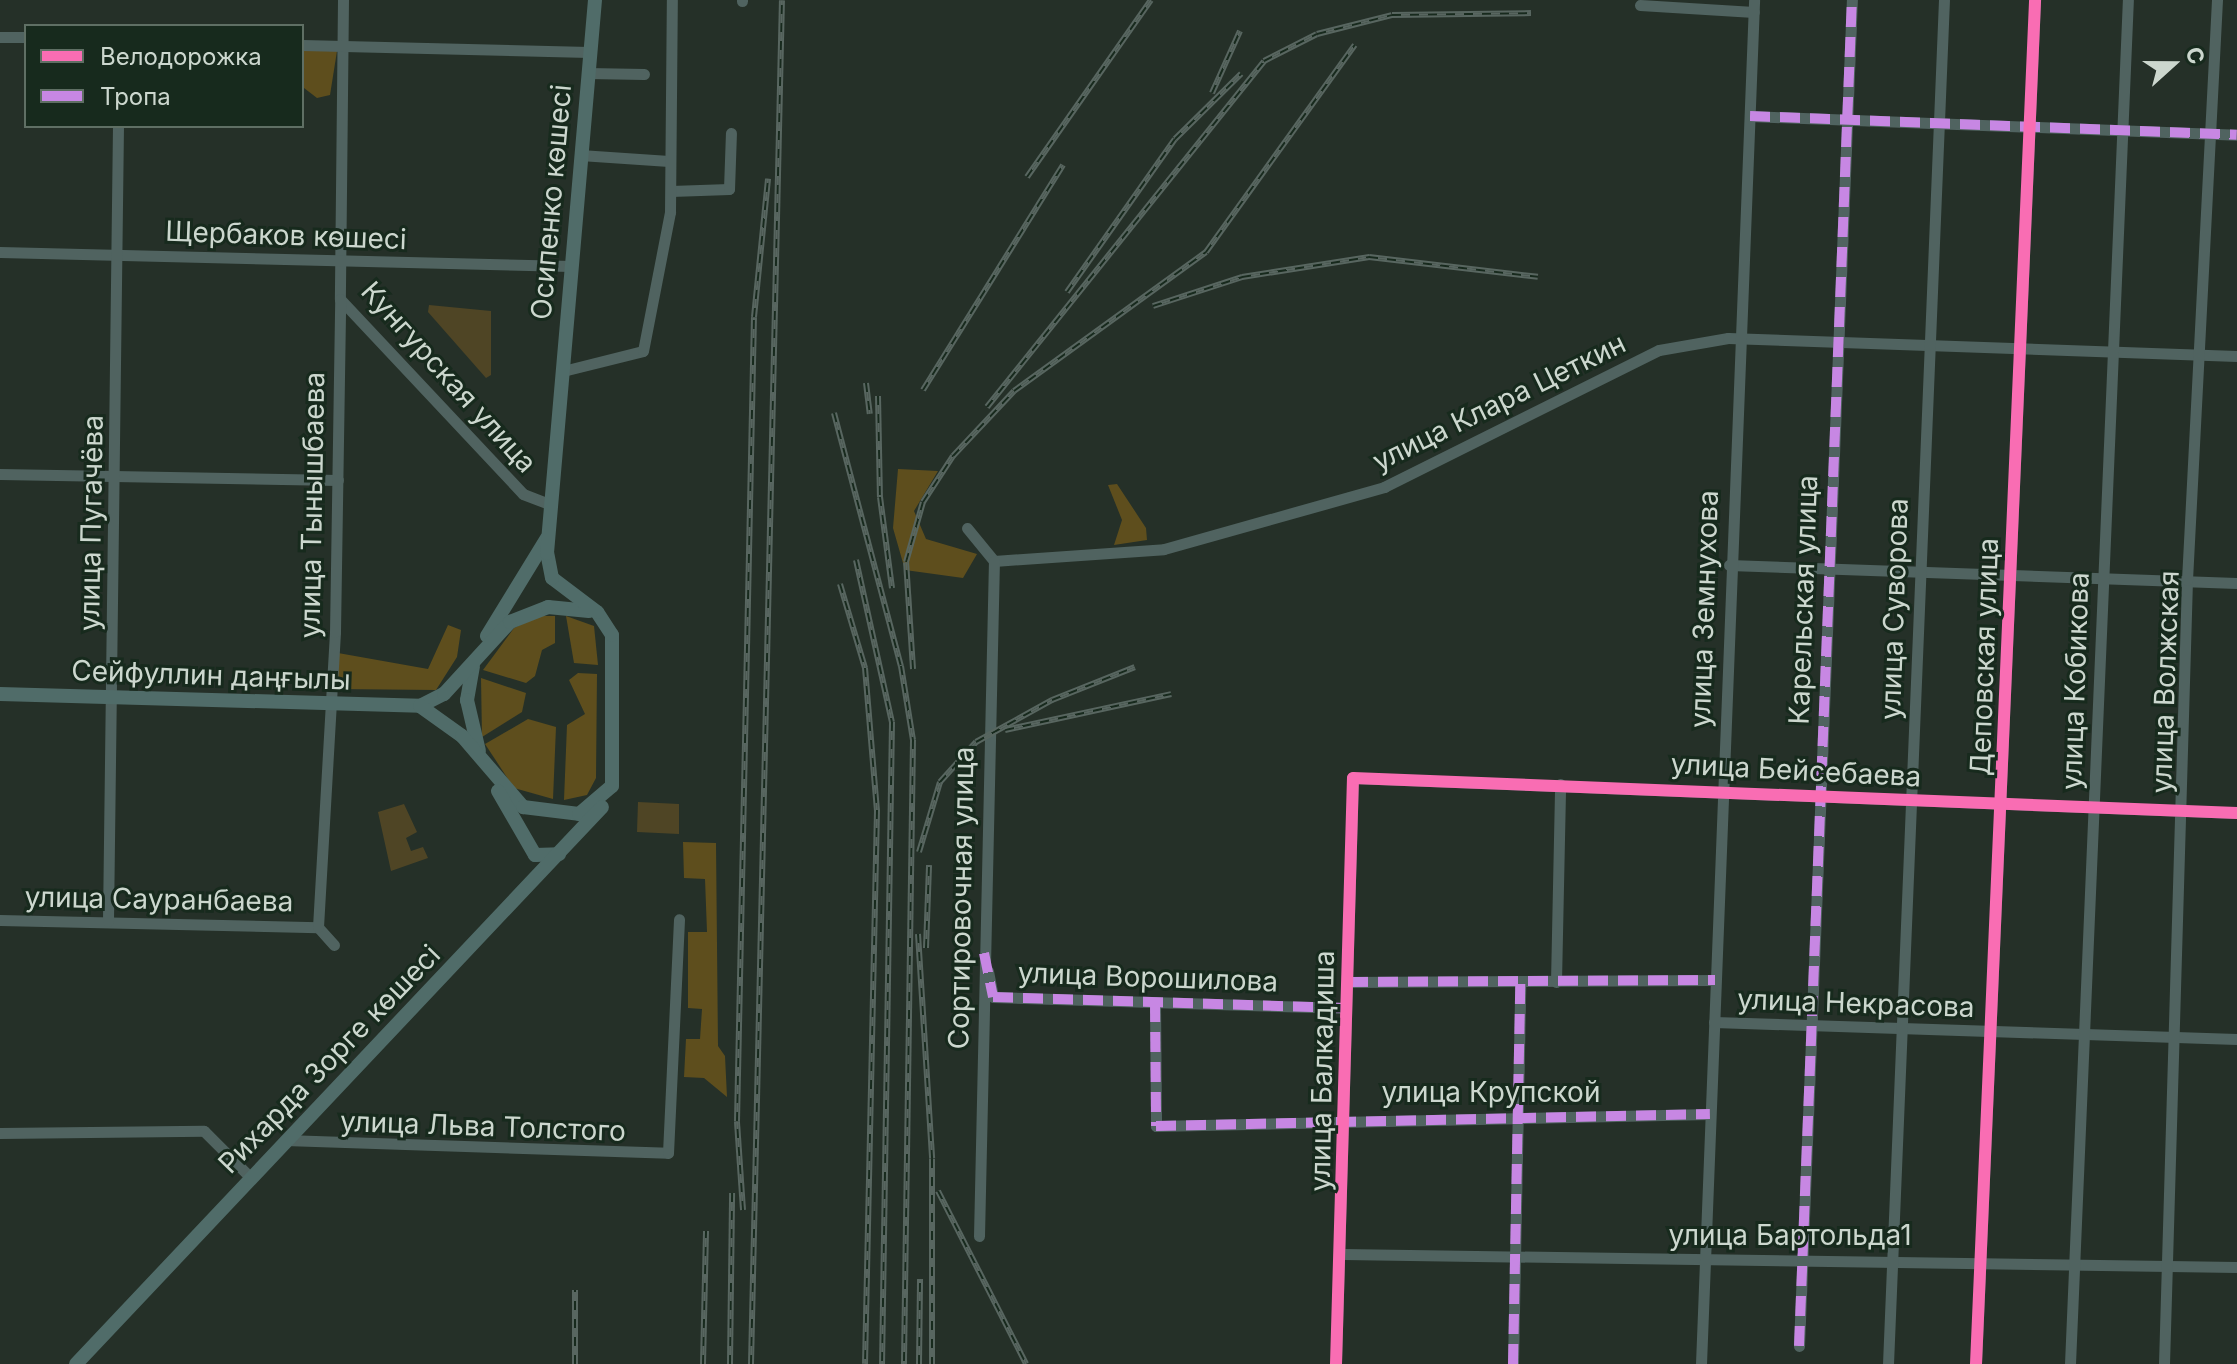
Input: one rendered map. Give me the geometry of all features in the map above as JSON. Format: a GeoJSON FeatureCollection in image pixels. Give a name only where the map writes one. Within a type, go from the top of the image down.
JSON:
{"type":"FeatureCollection","features":[{"type":"Feature","properties":{"kind":"main road","name":"Осипенко көшесі"},"geometry":{"type":"LineString","coordinates":[[548,535],[595,0]]}},
{"type":"Feature","properties":{"kind":"main road"},"geometry":{"type":"LineString","coordinates":[[420,706],[448,723],[483,761],[514,802],[547,814],[590,809],[612,786],[614,646],[597,612],[552,578],[548,535]]}},
{"type":"Feature","properties":{"kind":"main road"},"geometry":{"type":"LineString","coordinates":[[420,706],[444,694],[479,652],[548,535]]}},
{"type":"Feature","properties":{"kind":"main road"},"geometry":{"type":"LineString","coordinates":[[523,894],[532,866],[521,834],[483,761],[467,700],[479,652],[526,613],[564,606],[597,612]]}},
{"type":"Feature","properties":{"kind":"main road","name":"Сейфуллин даңғылы"},"geometry":{"type":"LineString","coordinates":[[0,694],[328,706],[420,706]]}},
{"type":"Feature","properties":{"kind":"main road","name":"Рихарда Зорге көшесі"},"geometry":{"type":"LineString","coordinates":[[76,1364],[285,1140],[523,894],[612,786]]}},
{"type":"Feature","properties":{"kind":"main road"},"geometry":{"type":"LineString","coordinates":[[521,834],[540,858],[559,854]]}},
{"type":"Feature","properties":{"kind":"street"},"geometry":{"type":"LineString","coordinates":[[341,261],[343,0]]}},
{"type":"Feature","properties":{"kind":"street"},"geometry":{"type":"LineString","coordinates":[[563,371],[642,353],[671,191],[672,0]]}},
{"type":"Feature","properties":{"kind":"street","name":"Карельская улица"},"geometry":{"type":"LineString","coordinates":[[1799,1346],[1799,1256],[1852,0]]}},
{"type":"Feature","properties":{"kind":"street","name":"улица Суворова"},"geometry":{"type":"LineString","coordinates":[[1888,1364],[1944,0]]}},
{"type":"Feature","properties":{"kind":"street","name":"Деповская улица"},"geometry":{"type":"LineString","coordinates":[[1976,1364],[1986,1032],[2002,804],[2035,0]]}},
{"type":"Feature","properties":{"kind":"street","name":"улица Кобикова"},"geometry":{"type":"LineString","coordinates":[[2070,1364],[2128,0]]}},
{"type":"Feature","properties":{"kind":"street","name":"улица Волжская"},"geometry":{"type":"LineString","coordinates":[[2164,1364],[2168,1274],[2162,1266],[2177,1036],[2185,809],[2187,580],[2202,355],[2217,0]]}},
{"type":"Feature","properties":{"kind":"street"},"geometry":{"type":"LineString","coordinates":[[1640,5],[1754,6]]}},
{"type":"Feature","properties":{"kind":"street","name":"улица Земнухова"},"geometry":{"type":"LineString","coordinates":[[1701,1364],[1729,565],[1754,6]]}},
{"type":"Feature","properties":{"kind":"street"},"geometry":{"type":"LineString","coordinates":[[0,37],[24,37]]}},
{"type":"Feature","properties":{"kind":"street"},"geometry":{"type":"LineString","coordinates":[[304,45],[589,52]]}},
{"type":"Feature","properties":{"kind":"street"},"geometry":{"type":"LineString","coordinates":[[587,73],[644,74]]}},
{"type":"Feature","properties":{"kind":"street"},"geometry":{"type":"LineString","coordinates":[[1750,116],[2237,135]]}},
{"type":"Feature","properties":{"kind":"street","name":"улица Пугачёва"},"geometry":{"type":"LineString","coordinates":[[108,921],[118,475],[118,128]]}},
{"type":"Feature","properties":{"kind":"street"},"geometry":{"type":"LineString","coordinates":[[671,191],[729,189],[731,133]]}},
{"type":"Feature","properties":{"kind":"street"},"geometry":{"type":"LineString","coordinates":[[580,155],[669,161]]}},
{"type":"Feature","properties":{"kind":"street","name":"Щербаков көшесі"},"geometry":{"type":"LineString","coordinates":[[0,252],[571,266]]}},
{"type":"Feature","properties":{"kind":"street","name":"Кунгурская улица"},"geometry":{"type":"LineString","coordinates":[[341,261],[340,299],[523,494],[552,505]]}},
{"type":"Feature","properties":{"kind":"street","name":"улица Тынышбаева"},"geometry":{"type":"LineString","coordinates":[[318,927],[338,480],[340,299]]}},
{"type":"Feature","properties":{"kind":"street","name":"улица Клара Цеткин"},"geometry":{"type":"LineString","coordinates":[[994,561],[1164,549],[1312,510],[1416,474],[1659,350],[1740,337],[2019,351],[2237,356]]}},
{"type":"Feature","properties":{"kind":"street"},"geometry":{"type":"LineString","coordinates":[[0,474],[338,480]]}},
{"type":"Feature","properties":{"kind":"street"},"geometry":{"type":"LineString","coordinates":[[967,528],[994,561]]}},
{"type":"Feature","properties":{"kind":"street","name":"Сортировочная улица"},"geometry":{"type":"LineString","coordinates":[[979,1236],[994,561]]}},
{"type":"Feature","properties":{"kind":"street"},"geometry":{"type":"LineString","coordinates":[[1729,565],[2237,583]]}},
{"type":"Feature","properties":{"kind":"street","name":"улица Бейсебаева"},"geometry":{"type":"LineString","coordinates":[[1353,778],[1721,788],[1818,799],[2237,813]]}},
{"type":"Feature","properties":{"kind":"street","name":"улица Балкадиша"},"geometry":{"type":"LineString","coordinates":[[1336,1364],[1343,1254],[1343,1117],[1353,778]]}},
{"type":"Feature","properties":{"kind":"street"},"geometry":{"type":"LineString","coordinates":[[1556,982],[1560,784]]}},
{"type":"Feature","properties":{"kind":"street","name":"улица Льва Толстого"},"geometry":{"type":"LineString","coordinates":[[285,1140],[661,1157],[673,1144],[679,919]]}},
{"type":"Feature","properties":{"kind":"street","name":"улица Сауранбаева"},"geometry":{"type":"LineString","coordinates":[[0,920],[318,927]]}},
{"type":"Feature","properties":{"kind":"street"},"geometry":{"type":"LineString","coordinates":[[318,927],[334,945]]}},
{"type":"Feature","properties":{"kind":"street","name":"улица Ворошилова"},"geometry":{"type":"LineString","coordinates":[[984,953],[993,997],[1346,1008]]}},
{"type":"Feature","properties":{"kind":"street"},"geometry":{"type":"LineString","coordinates":[[1348,982],[1715,980]]}},
{"type":"Feature","properties":{"kind":"street"},"geometry":{"type":"LineString","coordinates":[[1513,1364],[1520,983]]}},
{"type":"Feature","properties":{"kind":"street","name":"улица Крупской"},"geometry":{"type":"LineString","coordinates":[[1155,1002],[1156,1126],[1343,1117],[1710,1114]]}},
{"type":"Feature","properties":{"kind":"street","name":"улица Некрасова"},"geometry":{"type":"LineString","coordinates":[[1714,1022],[2237,1039]]}},
{"type":"Feature","properties":{"kind":"street"},"geometry":{"type":"LineString","coordinates":[[0,1133],[204,1131],[251,1178]]}},
{"type":"Feature","properties":{"kind":"street","name":"улица Бартольда1"},"geometry":{"type":"LineString","coordinates":[[1343,1254],[1705,1258],[1799,1256],[2237,1267]]}},
{"type":"Feature","properties":{"kind":"shaded area"},"geometry":{"type":"Polygon","coordinates":[[[304,50],[337,51],[330,95],[317,98],[304,88],[304,50]]]}},
{"type":"Feature","properties":{"kind":"shaded area"},"geometry":{"type":"Polygon","coordinates":[[[429,305],[491,311],[491,375],[486,378],[428,312],[429,305]]]}},
{"type":"Feature","properties":{"kind":"shaded area"},"geometry":{"type":"Polygon","coordinates":[[[898,469],[938,471],[914,511],[926,539],[977,554],[963,578],[905,570],[893,528],[898,469]]]}},
{"type":"Feature","properties":{"kind":"shaded area"},"geometry":{"type":"Polygon","coordinates":[[[1117,484],[1146,528],[1147,540],[1114,545],[1122,520],[1108,485],[1117,484]]]}},
{"type":"Feature","properties":{"kind":"shaded area"},"geometry":{"type":"Polygon","coordinates":[[[538,616],[555,616],[555,643],[542,650],[535,676],[526,683],[483,670],[514,628],[538,616]]]}},
{"type":"Feature","properties":{"kind":"shaded area"},"geometry":{"type":"Polygon","coordinates":[[[566,616],[594,626],[598,665],[574,663],[566,616]]]}},
{"type":"Feature","properties":{"kind":"shaded area"},"geometry":{"type":"Polygon","coordinates":[[[448,625],[461,630],[457,657],[436,690],[336,689],[338,653],[428,669],[448,625]]]}},
{"type":"Feature","properties":{"kind":"shaded area"},"geometry":{"type":"Polygon","coordinates":[[[578,673],[597,674],[596,778],[587,795],[564,800],[567,725],[585,714],[569,680],[578,673]]]}},
{"type":"Feature","properties":{"kind":"shaded area"},"geometry":{"type":"Polygon","coordinates":[[[481,678],[526,693],[522,712],[482,737],[481,678]]]}},
{"type":"Feature","properties":{"kind":"shaded area"},"geometry":{"type":"Polygon","coordinates":[[[528,719],[556,727],[553,799],[514,788],[485,744],[528,719]]]}},
{"type":"Feature","properties":{"kind":"shaded area"},"geometry":{"type":"Polygon","coordinates":[[[638,802],[679,804],[679,834],[637,832],[638,802]]]}},
{"type":"Feature","properties":{"kind":"shaded area"},"geometry":{"type":"Polygon","coordinates":[[[404,804],[417,832],[406,838],[411,851],[423,847],[428,858],[391,871],[378,812],[404,804]]]}},
{"type":"Feature","properties":{"kind":"shaded area"},"geometry":{"type":"Polygon","coordinates":[[[683,842],[716,843],[718,1046],[725,1056],[727,1097],[704,1078],[684,1077],[686,1039],[700,1039],[702,1009],[688,1008],[688,932],[707,932],[705,879],[684,878],[683,842]]]}},
{"type":"Feature","properties":{"kind":"railway"},"geometry":{"type":"LineString","coordinates":[[751,1364],[782,0]]}},
{"type":"Feature","properties":{"kind":"railway"},"geometry":{"type":"LineString","coordinates":[[1027,177],[1151,0]]}},
{"type":"Feature","properties":{"kind":"railway"},"geometry":{"type":"LineString","coordinates":[[987,407],[1264,61],[1317,34],[1392,15],[1531,13]]}},
{"type":"Feature","properties":{"kind":"railway"},"geometry":{"type":"LineString","coordinates":[[1212,93],[1240,31]]}},
{"type":"Feature","properties":{"kind":"railway"},"geometry":{"type":"LineString","coordinates":[[913,669],[906,562],[923,502],[953,456],[1014,391],[1206,252],[1355,45]]}},
{"type":"Feature","properties":{"kind":"railway"},"geometry":{"type":"LineString","coordinates":[[1067,292],[1175,139],[1241,74]]}},
{"type":"Feature","properties":{"kind":"railway"},"geometry":{"type":"LineString","coordinates":[[923,390],[1063,165]]}},
{"type":"Feature","properties":{"kind":"railway"},"geometry":{"type":"LineString","coordinates":[[743,1210],[737,1121],[754,317],[768,179]]}},
{"type":"Feature","properties":{"kind":"railway"},"geometry":{"type":"LineString","coordinates":[[1153,306],[1242,277],[1369,257],[1538,277]]}},
{"type":"Feature","properties":{"kind":"railway"},"geometry":{"type":"LineString","coordinates":[[866,383],[870,414]]}},
{"type":"Feature","properties":{"kind":"railway"},"geometry":{"type":"LineString","coordinates":[[878,396],[880,497],[892,588]]}},
{"type":"Feature","properties":{"kind":"railway"},"geometry":{"type":"LineString","coordinates":[[834,413],[901,666],[913,740],[904,1364]]}},
{"type":"Feature","properties":{"kind":"railway"},"geometry":{"type":"LineString","coordinates":[[856,560],[892,722],[882,1364]]}},
{"type":"Feature","properties":{"kind":"railway"},"geometry":{"type":"LineString","coordinates":[[840,584],[865,668],[877,810],[865,1364]]}},
{"type":"Feature","properties":{"kind":"railway"},"geometry":{"type":"LineString","coordinates":[[919,852],[940,782],[976,742],[1052,700],[1135,667]]}},
{"type":"Feature","properties":{"kind":"railway"},"geometry":{"type":"LineString","coordinates":[[1005,730],[1171,694]]}},
{"type":"Feature","properties":{"kind":"railway"},"geometry":{"type":"LineString","coordinates":[[926,948],[929,865]]}},
{"type":"Feature","properties":{"kind":"railway"},"geometry":{"type":"LineString","coordinates":[[918,934],[932,1159],[932,1364]]}},
{"type":"Feature","properties":{"kind":"railway"},"geometry":{"type":"LineString","coordinates":[[938,1191],[1026,1364]]}},
{"type":"Feature","properties":{"kind":"railway"},"geometry":{"type":"LineString","coordinates":[[730,1364],[732,1193]]}},
{"type":"Feature","properties":{"kind":"railway"},"geometry":{"type":"LineString","coordinates":[[703,1364],[706,1231]]}},
{"type":"Feature","properties":{"kind":"railway"},"geometry":{"type":"LineString","coordinates":[[919,1364],[920,1279]]}},
{"type":"Feature","properties":{"kind":"railway"},"geometry":{"type":"LineString","coordinates":[[575,1290],[575,1364]]}},
{"type":"Feature","properties":{"kind":"marked path"},"geometry":{"type":"LineString","coordinates":[[1799,1346],[1852,0]]}},
{"type":"Feature","properties":{"kind":"marked path"},"geometry":{"type":"LineString","coordinates":[[1750,116],[2237,135]]}},
{"type":"Feature","properties":{"kind":"marked path"},"geometry":{"type":"LineString","coordinates":[[984,953],[993,997],[1346,1008]]}},
{"type":"Feature","properties":{"kind":"marked path"},"geometry":{"type":"LineString","coordinates":[[1348,982],[1715,980]]}},
{"type":"Feature","properties":{"kind":"marked path"},"geometry":{"type":"LineString","coordinates":[[1513,1364],[1520,983]]}},
{"type":"Feature","properties":{"kind":"marked path"},"geometry":{"type":"LineString","coordinates":[[1155,1002],[1156,1126],[1710,1114]]}},
{"type":"Feature","properties":{"kind":"cycle path"},"geometry":{"type":"LineString","coordinates":[[1976,1364],[2035,0]]}},
{"type":"Feature","properties":{"kind":"cycle path"},"geometry":{"type":"LineString","coordinates":[[1336,1364],[1353,778],[2237,813]]}}]}
